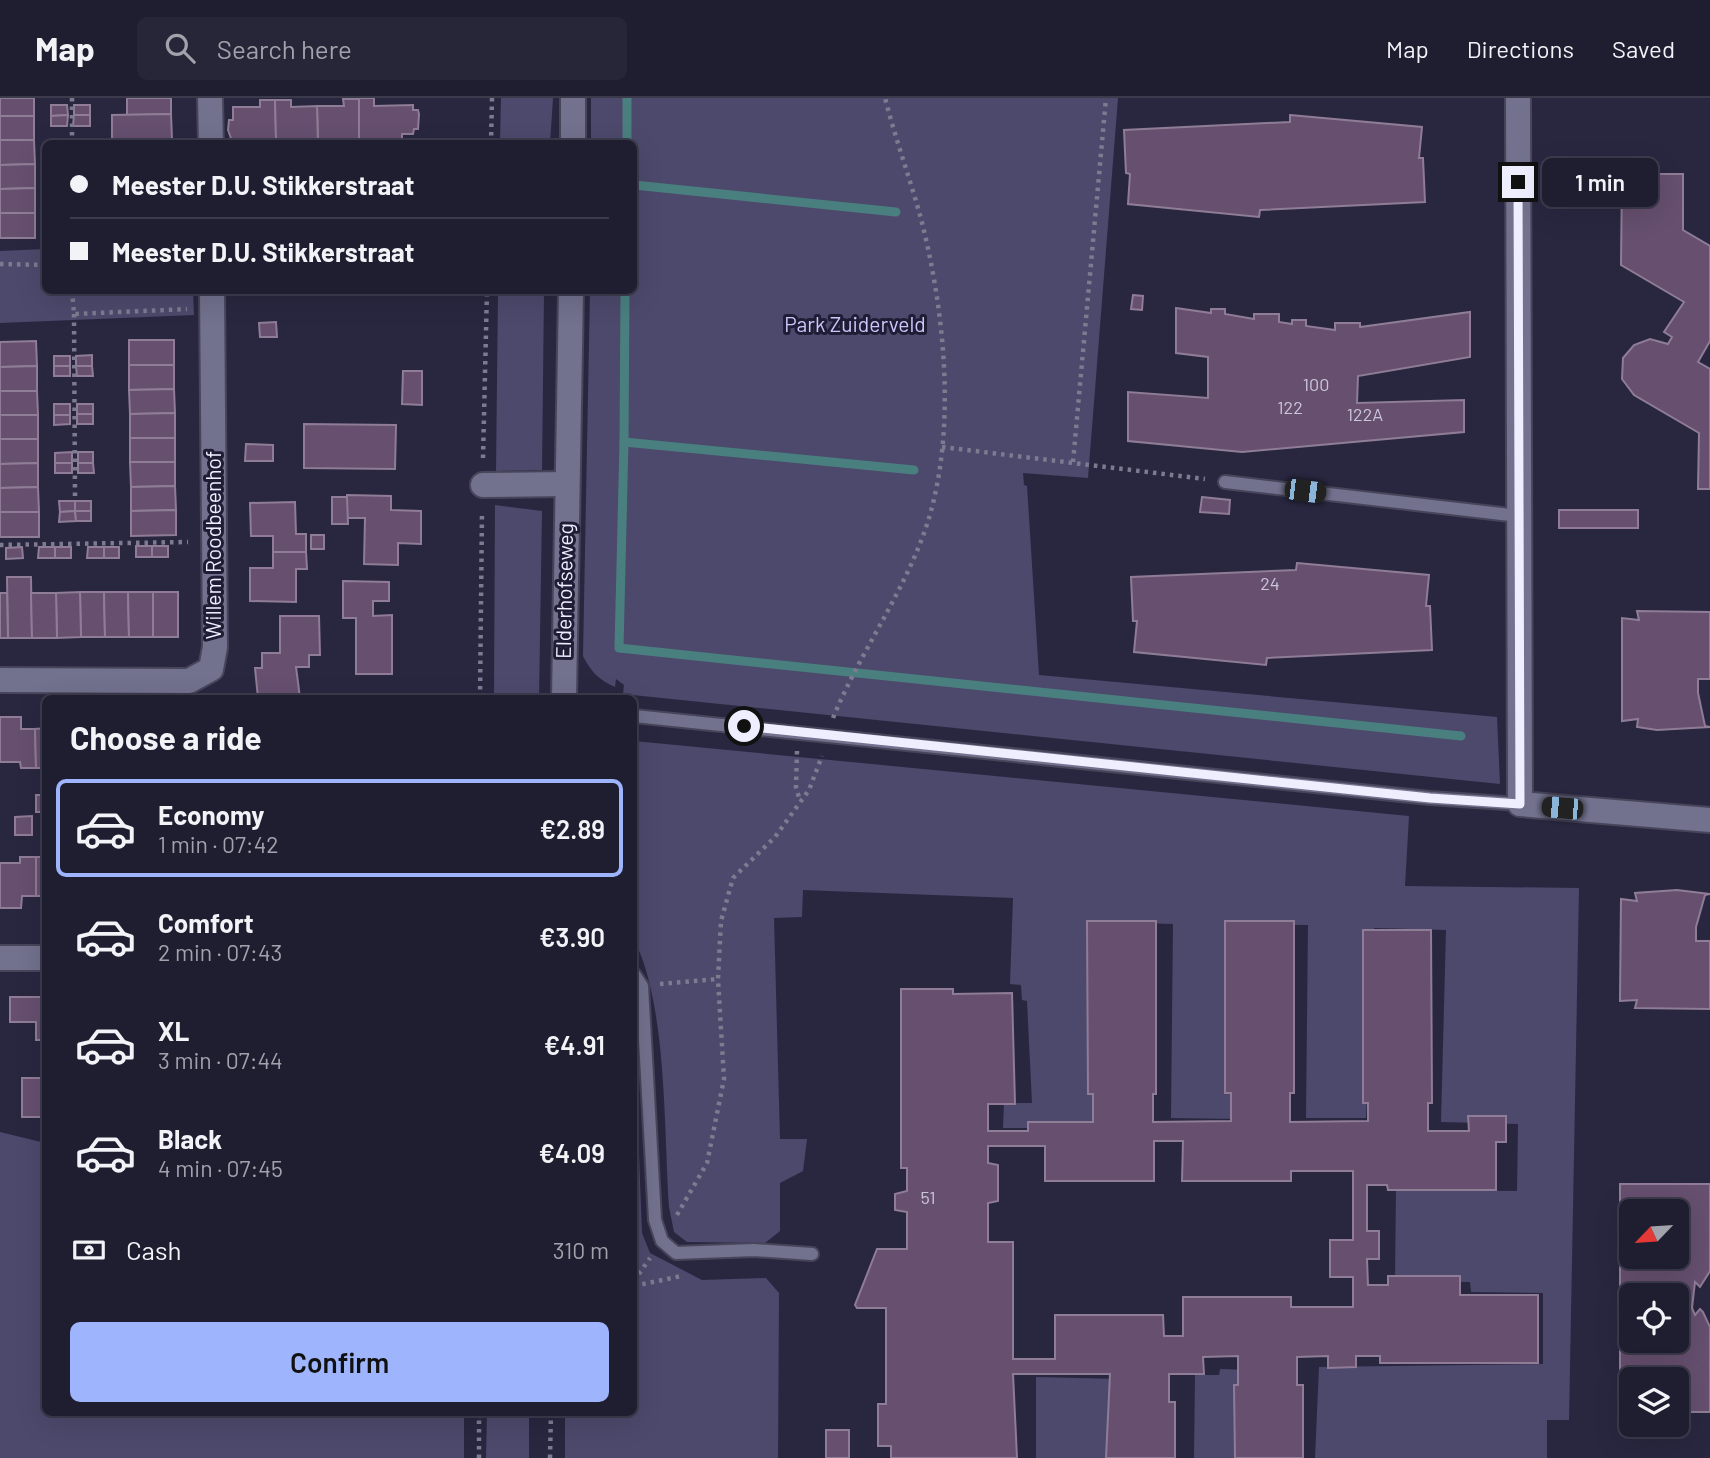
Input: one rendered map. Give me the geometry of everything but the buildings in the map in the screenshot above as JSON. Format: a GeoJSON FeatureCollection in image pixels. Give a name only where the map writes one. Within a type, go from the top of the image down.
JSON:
{"type":"FeatureCollection","features":[{"type":"Feature","properties":{"kind":"street"},"geometry":{"type":"LineString","coordinates":[[210,98],[211,140]]}},
{"type":"Feature","properties":{"kind":"street"},"geometry":{"type":"LineString","coordinates":[[573,98],[573,140]]}},
{"type":"Feature","properties":{"kind":"street"},"geometry":{"type":"LineString","coordinates":[[1518,98],[1520,804],[1706,818]]}},
{"type":"Feature","properties":{"kind":"street","name":"Elderhofseweg"},"geometry":{"type":"LineString","coordinates":[[564,695],[571,294]]}},
{"type":"Feature","properties":{"kind":"street","name":"Willem Roodbeenhof"},"geometry":{"type":"LineString","coordinates":[[0,680],[189,681],[211,669],[215,647],[212,299]]}},
{"type":"Feature","properties":{"kind":"street"},"geometry":{"type":"LineString","coordinates":[[483,485],[567,484]]}},
{"type":"Feature","properties":{"kind":"street"},"geometry":{"type":"LineString","coordinates":[[0,958],[42,958]]}},
{"type":"Feature","properties":{"kind":"lane"},"geometry":{"type":"LineString","coordinates":[[1225,482],[1519,516]]}},
{"type":"Feature","properties":{"kind":"lane"},"geometry":{"type":"LineString","coordinates":[[637,716],[1430,798],[1520,804]]}},
{"type":"Feature","properties":{"kind":"lane"},"geometry":{"type":"LineString","coordinates":[[637,978],[642,986],[655,1220],[662,1241],[676,1253],[754,1250],[812,1254]]}},
{"type":"Feature","properties":{"kind":"path"},"geometry":{"type":"LineString","coordinates":[[72,98],[72,140]]}},
{"type":"Feature","properties":{"kind":"path"},"geometry":{"type":"LineString","coordinates":[[491,140],[492,98]]}},
{"type":"Feature","properties":{"kind":"path"},"geometry":{"type":"LineString","coordinates":[[637,1277],[662,1241],[707,1163],[710,1151],[724,1079],[718,979],[721,921],[733,878],[775,837],[800,802],[820,765],[826,734],[836,709],[897,596],[922,540],[936,488],[942,447],[944,373],[935,296],[920,217],[885,98]]}},
{"type":"Feature","properties":{"kind":"path"},"geometry":{"type":"LineString","coordinates":[[1073,462],[1106,98]]}},
{"type":"Feature","properties":{"kind":"path"},"geometry":{"type":"LineString","coordinates":[[0,264],[42,265]]}},
{"type":"Feature","properties":{"kind":"path"},"geometry":{"type":"LineString","coordinates":[[72,294],[75,497]]}},
{"type":"Feature","properties":{"kind":"path"},"geometry":{"type":"LineString","coordinates":[[74,314],[212,299]]}},
{"type":"Feature","properties":{"kind":"path"},"geometry":{"type":"LineString","coordinates":[[942,447],[1225,482]]}},
{"type":"Feature","properties":{"kind":"path"},"geometry":{"type":"LineString","coordinates":[[0,545],[214,541]]}},
{"type":"Feature","properties":{"kind":"path"},"geometry":{"type":"LineString","coordinates":[[784,750],[797,751],[796,787],[800,802]]}},
{"type":"Feature","properties":{"kind":"path"},"geometry":{"type":"LineString","coordinates":[[642,986],[718,979]]}},
{"type":"Feature","properties":{"kind":"path"},"geometry":{"type":"LineString","coordinates":[[479,1416],[479,1458]]}},
{"type":"Feature","properties":{"kind":"path"},"geometry":{"type":"LineString","coordinates":[[550,1458],[551,1416]]}},
{"type":"Feature","properties":{"kind":"green space"},"geometry":{"type":"Polygon","coordinates":[[[501,98],[553,98],[550,140],[500,140],[501,98]]]}},
{"type":"Feature","properties":{"kind":"green space","name":"Park Zuiderveld"},"geometry":{"type":"Polygon","coordinates":[[[591,98],[1118,98],[1088,478],[1023,473],[1024,485],[1027,486],[1039,675],[1497,717],[1500,784],[623,694],[624,685],[616,679],[615,687],[600,678],[583,656],[590,294],[637,294],[637,140],[591,140],[591,98]]]}},
{"type":"Feature","properties":{"kind":"green space"},"geometry":{"type":"Polygon","coordinates":[[[42,249],[42,294],[193,294],[194,315],[0,323],[0,251],[42,249]]]}},
{"type":"Feature","properties":{"kind":"green space"},"geometry":{"type":"Polygon","coordinates":[[[498,294],[544,294],[542,470],[496,471],[498,294]]]}},
{"type":"Feature","properties":{"kind":"green space"},"geometry":{"type":"Polygon","coordinates":[[[495,505],[542,511],[539,695],[494,695],[495,505]]]}},
{"type":"Feature","properties":{"kind":"green space"},"geometry":{"type":"Polygon","coordinates":[[[637,741],[1409,816],[1405,886],[1579,888],[1569,1420],[1547,1420],[1547,1458],[1315,1458],[1319,1367],[1543,1364],[1543,1293],[1471,1292],[1470,1282],[1395,1281],[1396,1190],[1517,1191],[1518,1124],[1441,1122],[1446,930],[1374,928],[1366,1118],[1306,1118],[1308,925],[1239,924],[1237,1119],[1171,1118],[1173,924],[1106,922],[1099,1121],[1031,1121],[1030,1128],[1003,1128],[1004,1103],[1032,1103],[1027,1001],[1022,1000],[1021,985],[1010,984],[1013,898],[803,890],[802,917],[774,918],[780,1139],[807,1139],[803,1171],[780,1183],[780,1231],[765,1243],[687,1242],[674,1232],[669,1207],[659,1040],[654,1006],[638,948],[637,741]]]}},
{"type":"Feature","properties":{"kind":"green space"},"geometry":{"type":"Polygon","coordinates":[[[637,1102],[642,1233],[650,1253],[702,1280],[766,1278],[779,1293],[778,1458],[565,1458],[565,1416],[637,1416],[637,1102]]]}},
{"type":"Feature","properties":{"kind":"green space"},"geometry":{"type":"Polygon","coordinates":[[[0,1132],[42,1142],[42,1416],[464,1416],[464,1458],[0,1458],[0,1132]]]}},
{"type":"Feature","properties":{"kind":"green space"},"geometry":{"type":"Polygon","coordinates":[[[1220,1369],[1250,1370],[1249,1458],[1194,1458],[1195,1375],[1219,1375],[1220,1369]]]}},
{"type":"Feature","properties":{"kind":"green space"},"geometry":{"type":"Polygon","coordinates":[[[1036,1377],[1120,1379],[1119,1458],[1036,1458],[1036,1377]]]}},
{"type":"Feature","properties":{"kind":"green space"},"geometry":{"type":"Polygon","coordinates":[[[487,1416],[529,1416],[529,1458],[486,1458],[487,1416]]]}},
{"type":"Feature","properties":{"kind":"waterway"},"geometry":{"type":"LineString","coordinates":[[627,98],[627,140]]}},
{"type":"Feature","properties":{"kind":"waterway"},"geometry":{"type":"LineString","coordinates":[[637,185],[896,212]]}},
{"type":"Feature","properties":{"kind":"waterway"},"geometry":{"type":"LineString","coordinates":[[625,294],[624,442],[914,470]]}},
{"type":"Feature","properties":{"kind":"waterway"},"geometry":{"type":"LineString","coordinates":[[624,442],[619,648],[1461,736]]}},
{"type":"Feature","properties":{"kind":"route"},"geometry":{"type":"LineString","coordinates":[[744,726],[1430,798],[1520,804],[1518,182]]}}]}
